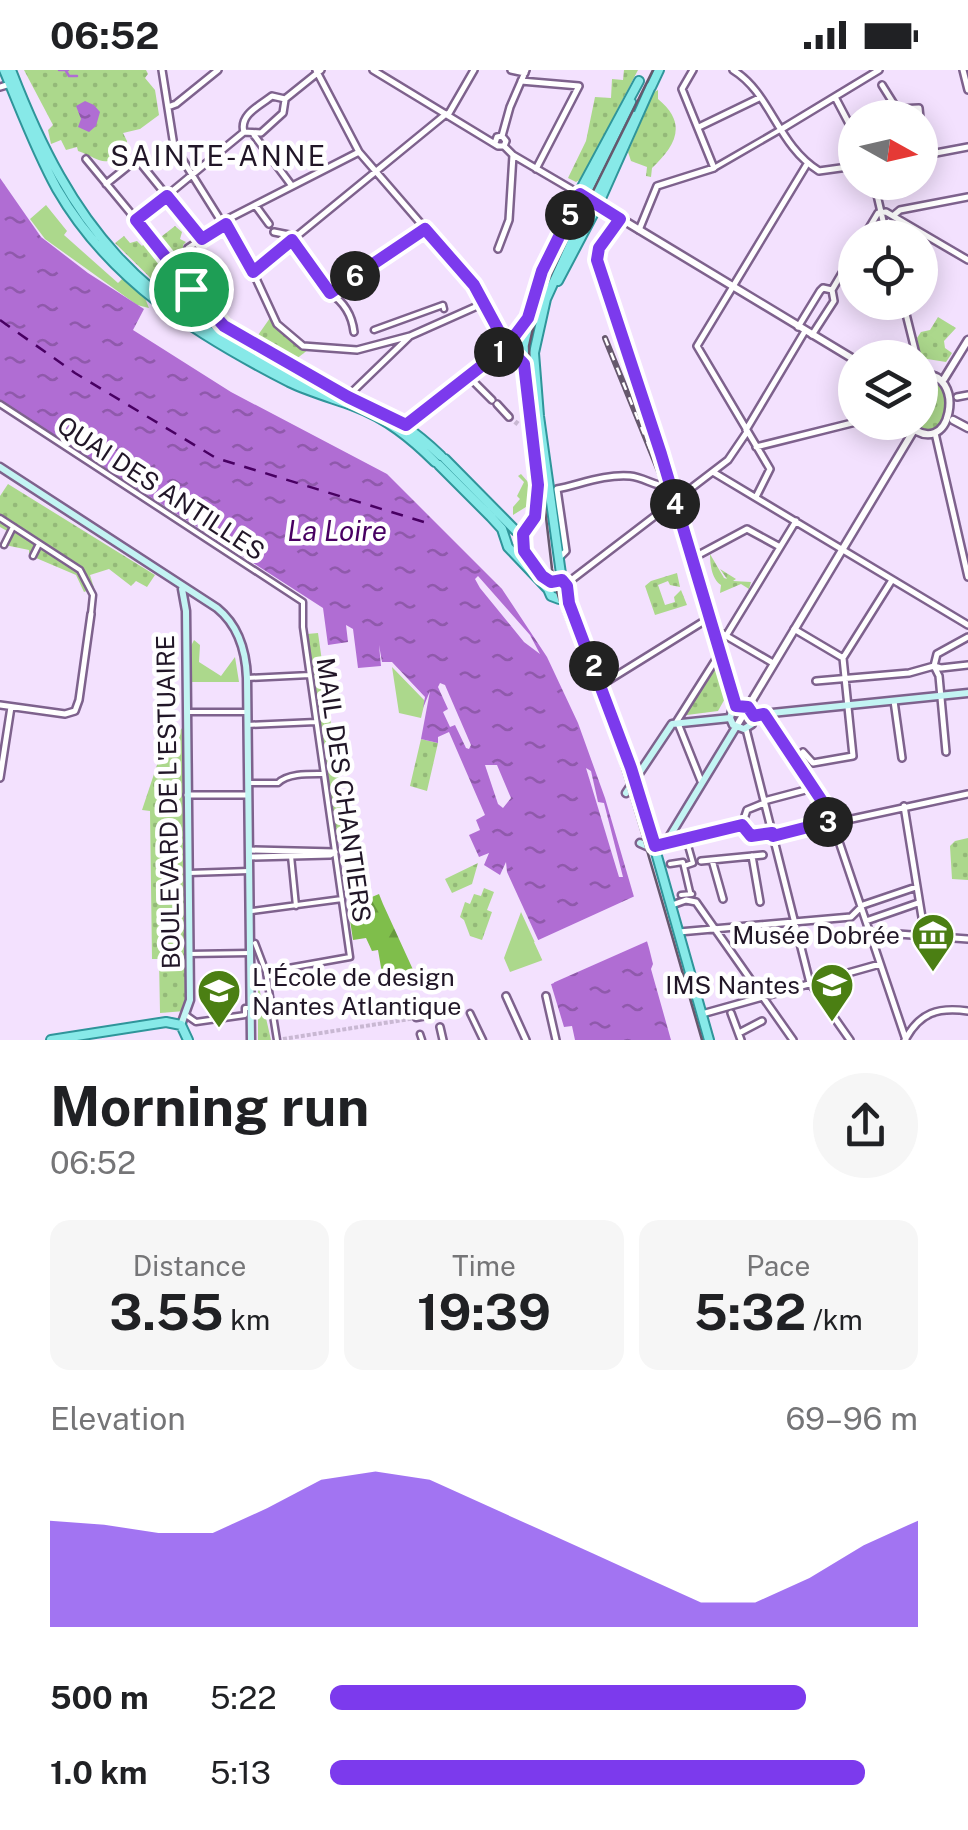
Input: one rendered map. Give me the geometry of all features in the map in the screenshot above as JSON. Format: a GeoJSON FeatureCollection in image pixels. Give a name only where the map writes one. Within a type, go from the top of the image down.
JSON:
{"type":"FeatureCollection","features":[{"type":"Feature","properties":{"kind":"main road"},"geometry":{"type":"LineString","coordinates":[[506,540],[510,534],[520,533],[532,524],[537,507],[524,364],[528,318],[542,271],[644,70]]}},
{"type":"Feature","properties":{"kind":"main road"},"geometry":{"type":"LineString","coordinates":[[536,372],[549,303],[659,70]]}},
{"type":"Feature","properties":{"kind":"main road"},"geometry":{"type":"LineString","coordinates":[[8,80],[42,160],[70,210],[110,260],[204,335],[272,373],[345,400],[403,428],[520,533],[531,562],[555,599],[565,586]]}},
{"type":"Feature","properties":{"kind":"main road"},"geometry":{"type":"LineString","coordinates":[[8,80],[76,206],[117,258],[158,300]]}},
{"type":"Feature","properties":{"kind":"main road"},"geometry":{"type":"LineString","coordinates":[[639,80],[592,190],[651,86]]}},
{"type":"Feature","properties":{"kind":"main road"},"geometry":{"type":"LineString","coordinates":[[525,347],[541,287],[584,208],[542,308],[535,342],[560,556],[565,586],[660,845],[678,932],[710,1040]]}},
{"type":"Feature","properties":{"kind":"main road"},"geometry":{"type":"LineString","coordinates":[[440,460],[491,517],[513,550],[550,586],[565,586]]}},
{"type":"Feature","properties":{"kind":"main road"},"geometry":{"type":"LineString","coordinates":[[0,466],[228,617],[246,661],[247,678],[251,1040]]}},
{"type":"Feature","properties":{"kind":"main road"},"geometry":{"type":"LineString","coordinates":[[513,550],[524,546]]}},
{"type":"Feature","properties":{"kind":"main road","name":"BOULEVARD DE L'ESTUAIRE"},"geometry":{"type":"LineString","coordinates":[[174,581],[184,594],[186,608],[190,954],[186,1033]]}},
{"type":"Feature","properties":{"kind":"main road"},"geometry":{"type":"LineString","coordinates":[[754,716],[968,693]]}},
{"type":"Feature","properties":{"kind":"main road"},"geometry":{"type":"LineString","coordinates":[[736,706],[748,707],[754,716],[746,729],[736,727],[730,718],[736,706]]}},
{"type":"Feature","properties":{"kind":"main road"},"geometry":{"type":"LineString","coordinates":[[626,793],[677,721],[730,718]]}},
{"type":"Feature","properties":{"kind":"main road"},"geometry":{"type":"LineString","coordinates":[[660,845],[736,727]]}},
{"type":"Feature","properties":{"kind":"main road"},"geometry":{"type":"LineString","coordinates":[[640,843],[660,845]]}},
{"type":"Feature","properties":{"kind":"main road"},"geometry":{"type":"LineString","coordinates":[[51,1040],[166,1022],[186,1033]]}},
{"type":"Feature","properties":{"kind":"street"},"geometry":{"type":"LineString","coordinates":[[162,70],[174,146],[225,223],[272,315],[286,334],[303,346],[357,350],[410,336],[484,304]]}},
{"type":"Feature","properties":{"kind":"street"},"geometry":{"type":"LineString","coordinates":[[168,106],[176,104],[218,70]]}},
{"type":"Feature","properties":{"kind":"street"},"geometry":{"type":"LineString","coordinates":[[373,70],[838,350]]}},
{"type":"Feature","properties":{"kind":"street"},"geometry":{"type":"LineString","coordinates":[[253,272],[447,114],[474,70]]}},
{"type":"Feature","properties":{"kind":"street"},"geometry":{"type":"LineString","coordinates":[[502,136],[526,71],[511,70]]}},
{"type":"Feature","properties":{"kind":"street"},"geometry":{"type":"LineString","coordinates":[[693,70],[682,89],[714,168]]}},
{"type":"Feature","properties":{"kind":"street"},"geometry":{"type":"LineString","coordinates":[[734,70],[747,74],[797,156],[818,172],[838,169]]}},
{"type":"Feature","properties":{"kind":"street"},"geometry":{"type":"LineString","coordinates":[[638,230],[657,186],[714,168],[879,70]]}},
{"type":"Feature","properties":{"kind":"street"},"geometry":{"type":"LineString","coordinates":[[962,70],[968,90]]}},
{"type":"Feature","properties":{"kind":"street"},"geometry":{"type":"LineString","coordinates":[[284,99],[318,71],[359,152],[474,285],[507,346],[524,364]]}},
{"type":"Feature","properties":{"kind":"street"},"geometry":{"type":"LineString","coordinates":[[521,80],[580,86],[536,170]]}},
{"type":"Feature","properties":{"kind":"street"},"geometry":{"type":"LineString","coordinates":[[882,85],[891,100]]}},
{"type":"Feature","properties":{"kind":"street"},"geometry":{"type":"LineString","coordinates":[[136,220],[244,132],[245,116],[272,96],[284,99],[284,113],[254,135]]}},
{"type":"Feature","properties":{"kind":"street"},"geometry":{"type":"LineString","coordinates":[[835,97],[838,103]]}},
{"type":"Feature","properties":{"kind":"street"},"geometry":{"type":"LineString","coordinates":[[698,127],[759,98]]}},
{"type":"Feature","properties":{"kind":"street"},"geometry":{"type":"LineString","coordinates":[[244,132],[254,135],[292,186]]}},
{"type":"Feature","properties":{"kind":"street"},"geometry":{"type":"LineString","coordinates":[[495,142],[502,136]]}},
{"type":"Feature","properties":{"kind":"street"},"geometry":{"type":"LineString","coordinates":[[502,136],[504,146]]}},
{"type":"Feature","properties":{"kind":"street"},"geometry":{"type":"LineString","coordinates":[[938,153],[968,147]]}},
{"type":"Feature","properties":{"kind":"street"},"geometry":{"type":"LineString","coordinates":[[188,248],[255,205],[359,152]]}},
{"type":"Feature","properties":{"kind":"street"},"geometry":{"type":"LineString","coordinates":[[498,249],[509,220],[513,156]]}},
{"type":"Feature","properties":{"kind":"street"},"geometry":{"type":"LineString","coordinates":[[86,159],[224,326],[345,400],[410,336]]}},
{"type":"Feature","properties":{"kind":"street"},"geometry":{"type":"LineString","coordinates":[[106,184],[136,159],[202,239]]}},
{"type":"Feature","properties":{"kind":"street"},"geometry":{"type":"LineString","coordinates":[[756,497],[770,471],[697,346],[807,164]]}},
{"type":"Feature","properties":{"kind":"street"},"geometry":{"type":"LineString","coordinates":[[894,215],[900,210],[968,198]]}},
{"type":"Feature","properties":{"kind":"street"},"geometry":{"type":"LineString","coordinates":[[878,200],[883,220]]}},
{"type":"Feature","properties":{"kind":"street"},"geometry":{"type":"LineString","coordinates":[[255,205],[268,224]]}},
{"type":"Feature","properties":{"kind":"street"},"geometry":{"type":"LineString","coordinates":[[881,212],[894,215],[968,260]]}},
{"type":"Feature","properties":{"kind":"street"},"geometry":{"type":"LineString","coordinates":[[875,220],[881,212]]}},
{"type":"Feature","properties":{"kind":"street"},"geometry":{"type":"LineString","coordinates":[[620,219],[599,248],[597,260],[736,706]]}},
{"type":"Feature","properties":{"kind":"street"},"geometry":{"type":"LineString","coordinates":[[330,293],[425,229]]}},
{"type":"Feature","properties":{"kind":"street"},"geometry":{"type":"LineString","coordinates":[[274,232],[287,233],[352,317],[354,332]]}},
{"type":"Feature","properties":{"kind":"street"},"geometry":{"type":"LineString","coordinates":[[805,331],[834,301],[832,290],[838,280]]}},
{"type":"Feature","properties":{"kind":"street"},"geometry":{"type":"LineString","coordinates":[[565,586],[728,460],[805,331],[820,291],[832,290]]}},
{"type":"Feature","properties":{"kind":"street"},"geometry":{"type":"LineString","coordinates":[[374,330],[443,305],[444,309]]}},
{"type":"Feature","properties":{"kind":"street"},"geometry":{"type":"LineString","coordinates":[[403,428],[507,346],[528,318]]}},
{"type":"Feature","properties":{"kind":"street"},"geometry":{"type":"LineString","coordinates":[[944,379],[968,340]]}},
{"type":"Feature","properties":{"kind":"street"},"geometry":{"type":"LineString","coordinates":[[467,375],[510,416]]}},
{"type":"Feature","properties":{"kind":"street"},"geometry":{"type":"LineString","coordinates":[[938,378],[944,379],[957,397],[954,420],[938,432]]}},
{"type":"Feature","properties":{"kind":"street"},"geometry":{"type":"LineString","coordinates":[[957,397],[968,395]]}},
{"type":"Feature","properties":{"kind":"street","name":"QUAI DES ANTILLES"},"geometry":{"type":"LineString","coordinates":[[0,404],[303,602]]}},
{"type":"Feature","properties":{"kind":"street"},"geometry":{"type":"LineString","coordinates":[[954,420],[968,428]]}},
{"type":"Feature","properties":{"kind":"street"},"geometry":{"type":"LineString","coordinates":[[756,448],[838,427]]}},
{"type":"Feature","properties":{"kind":"street"},"geometry":{"type":"LineString","coordinates":[[736,727],[908,440]]}},
{"type":"Feature","properties":{"kind":"street"},"geometry":{"type":"LineString","coordinates":[[938,440],[968,577]]}},
{"type":"Feature","properties":{"kind":"street"},"geometry":{"type":"LineString","coordinates":[[713,472],[968,625]]}},
{"type":"Feature","properties":{"kind":"street"},"geometry":{"type":"LineString","coordinates":[[560,556],[566,550],[557,489],[606,476],[635,476],[658,487],[670,487]]}},
{"type":"Feature","properties":{"kind":"street"},"geometry":{"type":"LineString","coordinates":[[0,518],[80,570],[94,594],[79,700],[74,710],[65,714],[0,705]]}},
{"type":"Feature","properties":{"kind":"street"},"geometry":{"type":"LineString","coordinates":[[726,636],[796,521]]}},
{"type":"Feature","properties":{"kind":"street"},"geometry":{"type":"LineString","coordinates":[[4,546],[13,527]]}},
{"type":"Feature","properties":{"kind":"street"},"geometry":{"type":"LineString","coordinates":[[692,559],[747,529],[780,547]]}},
{"type":"Feature","properties":{"kind":"street"},"geometry":{"type":"LineString","coordinates":[[33,556],[39,544]]}},
{"type":"Feature","properties":{"kind":"street"},"geometry":{"type":"LineString","coordinates":[[64,569],[68,563]]}},
{"type":"Feature","properties":{"kind":"street"},"geometry":{"type":"LineString","coordinates":[[803,752],[813,763],[850,758],[854,753],[843,658],[892,580]]}},
{"type":"Feature","properties":{"kind":"street"},"geometry":{"type":"LineString","coordinates":[[186,608],[195,595]]}},
{"type":"Feature","properties":{"kind":"street","name":"MAIL DES CHANTIERS"},"geometry":{"type":"LineString","coordinates":[[266,972],[350,957],[331,852],[303,602]]}},
{"type":"Feature","properties":{"kind":"street"},"geometry":{"type":"LineString","coordinates":[[601,685],[709,618]]}},
{"type":"Feature","properties":{"kind":"street"},"geometry":{"type":"LineString","coordinates":[[794,628],[843,658]]}},
{"type":"Feature","properties":{"kind":"street"},"geometry":{"type":"LineString","coordinates":[[714,634],[726,636],[773,664]]}},
{"type":"Feature","properties":{"kind":"street"},"geometry":{"type":"LineString","coordinates":[[946,752],[939,676],[934,666],[937,654],[968,637]]}},
{"type":"Feature","properties":{"kind":"street"},"geometry":{"type":"LineString","coordinates":[[702,781],[677,721],[720,653]]}},
{"type":"Feature","properties":{"kind":"street"},"geometry":{"type":"LineString","coordinates":[[816,681],[968,665]]}},
{"type":"Feature","properties":{"kind":"street"},"geometry":{"type":"LineString","coordinates":[[247,678],[310,675]]}},
{"type":"Feature","properties":{"kind":"street"},"geometry":{"type":"LineString","coordinates":[[894,700],[902,758]]}},
{"type":"Feature","properties":{"kind":"street"},"geometry":{"type":"LineString","coordinates":[[0,778],[10,707]]}},
{"type":"Feature","properties":{"kind":"street"},"geometry":{"type":"LineString","coordinates":[[187,712],[247,712]]}},
{"type":"Feature","properties":{"kind":"street"},"geometry":{"type":"LineString","coordinates":[[764,714],[832,821],[905,1040]]}},
{"type":"Feature","properties":{"kind":"street"},"geometry":{"type":"LineString","coordinates":[[247,725],[316,722]]}},
{"type":"Feature","properties":{"kind":"street"},"geometry":{"type":"LineString","coordinates":[[746,729],[772,834],[771,854],[810,983],[850,1040]]}},
{"type":"Feature","properties":{"kind":"street"},"geometry":{"type":"LineString","coordinates":[[248,783],[278,783],[283,778],[324,774]]}},
{"type":"Feature","properties":{"kind":"street"},"geometry":{"type":"LineString","coordinates":[[742,825],[747,810],[813,788]]}},
{"type":"Feature","properties":{"kind":"street"},"geometry":{"type":"LineString","coordinates":[[742,825],[751,836],[772,834],[968,794]]}},
{"type":"Feature","properties":{"kind":"street"},"geometry":{"type":"LineString","coordinates":[[188,795],[248,795]]}},
{"type":"Feature","properties":{"kind":"street"},"geometry":{"type":"LineString","coordinates":[[904,806],[925,936]]}},
{"type":"Feature","properties":{"kind":"street"},"geometry":{"type":"LineString","coordinates":[[660,845],[742,825]]}},
{"type":"Feature","properties":{"kind":"street"},"geometry":{"type":"LineString","coordinates":[[675,827],[697,862]]}},
{"type":"Feature","properties":{"kind":"street"},"geometry":{"type":"LineString","coordinates":[[291,852],[296,906]]}},
{"type":"Feature","properties":{"kind":"street"},"geometry":{"type":"LineString","coordinates":[[249,853],[331,852]]}},
{"type":"Feature","properties":{"kind":"street"},"geometry":{"type":"LineString","coordinates":[[684,866],[771,854]]}},
{"type":"Feature","properties":{"kind":"street"},"geometry":{"type":"LineString","coordinates":[[752,856],[760,902]]}},
{"type":"Feature","properties":{"kind":"street"},"geometry":{"type":"LineString","coordinates":[[712,860],[723,900]]}},
{"type":"Feature","properties":{"kind":"street"},"geometry":{"type":"LineString","coordinates":[[670,864],[683,862],[691,893],[681,894]]}},
{"type":"Feature","properties":{"kind":"street"},"geometry":{"type":"LineString","coordinates":[[188,873],[249,872]]}},
{"type":"Feature","properties":{"kind":"street"},"geometry":{"type":"LineString","coordinates":[[678,932],[851,918],[860,905],[916,887]]}},
{"type":"Feature","properties":{"kind":"street"},"geometry":{"type":"LineString","coordinates":[[250,911],[342,899]]}},
{"type":"Feature","properties":{"kind":"street"},"geometry":{"type":"LineString","coordinates":[[672,905],[686,900],[696,902],[793,1040]]}},
{"type":"Feature","properties":{"kind":"street"},"geometry":{"type":"LineString","coordinates":[[867,926],[918,903]]}},
{"type":"Feature","properties":{"kind":"street"},"geometry":{"type":"LineString","coordinates":[[867,926],[968,939]]}},
{"type":"Feature","properties":{"kind":"street"},"geometry":{"type":"LineString","coordinates":[[256,943],[266,972],[279,1040]]}},
{"type":"Feature","properties":{"kind":"street"},"geometry":{"type":"LineString","coordinates":[[190,954],[250,953]]}},
{"type":"Feature","properties":{"kind":"street"},"geometry":{"type":"LineString","coordinates":[[702,1014],[880,964]]}},
{"type":"Feature","properties":{"kind":"street"},"geometry":{"type":"LineString","coordinates":[[506,996],[526,1040]]}},
{"type":"Feature","properties":{"kind":"street"},"geometry":{"type":"LineString","coordinates":[[546,996],[556,1040]]}},
{"type":"Feature","properties":{"kind":"street"},"geometry":{"type":"LineString","coordinates":[[416,1018],[432,1015],[440,1005]]}},
{"type":"Feature","properties":{"kind":"street"},"geometry":{"type":"LineString","coordinates":[[185,1015],[196,1022],[245,1016],[244,1008],[250,1008]]}},
{"type":"Feature","properties":{"kind":"street"},"geometry":{"type":"LineString","coordinates":[[905,1040],[927,1014],[945,1008],[968,1011]]}},
{"type":"Feature","properties":{"kind":"street"},"geometry":{"type":"LineString","coordinates":[[730,1009],[740,1037],[762,1020]]}},
{"type":"Feature","properties":{"kind":"street"},"geometry":{"type":"LineString","coordinates":[[470,1013],[483,1040]]}},
{"type":"Feature","properties":{"kind":"street"},"geometry":{"type":"LineString","coordinates":[[440,1027],[443,1040]]}},
{"type":"Feature","properties":{"kind":"green space"},"geometry":{"type":"Polygon","coordinates":[[[24,70],[146,70],[145,78],[155,90],[159,115],[140,129],[123,133],[127,141],[125,152],[111,160],[97,159],[77,147],[66,150],[61,140],[51,144],[48,130],[53,125],[24,70]]]}},
{"type":"Feature","properties":{"kind":"green space"},"geometry":{"type":"Polygon","coordinates":[[[624,70],[638,70],[576,182],[568,178],[586,141],[595,97],[611,98],[612,79],[623,80],[624,70]]]}},
{"type":"Feature","properties":{"kind":"green space"},"geometry":{"type":"Polygon","coordinates":[[[658,90],[658,99],[674,118],[676,127],[672,144],[652,168],[651,177],[646,176],[647,167],[631,161],[628,152],[658,90]]]}},
{"type":"Feature","properties":{"kind":"green space"},"geometry":{"type":"Polygon","coordinates":[[[46,205],[67,231],[64,235],[118,283],[123,278],[145,298],[149,308],[137,305],[45,239],[30,219],[46,205]]]}},
{"type":"Feature","properties":{"kind":"green space"},"geometry":{"type":"Polygon","coordinates":[[[175,226],[182,232],[180,239],[186,242],[184,248],[170,257],[157,240],[175,226]]]}},
{"type":"Feature","properties":{"kind":"green space"},"geometry":{"type":"Polygon","coordinates":[[[124,236],[130,243],[137,241],[142,246],[147,241],[158,266],[168,273],[172,299],[115,243],[124,236]]]}},
{"type":"Feature","properties":{"kind":"green space"},"geometry":{"type":"Polygon","coordinates":[[[938,317],[956,328],[944,341],[945,348],[952,353],[946,362],[938,361],[938,340],[917,340],[921,332],[930,330],[938,317]]]}},
{"type":"Feature","properties":{"kind":"green space"},"geometry":{"type":"Polygon","coordinates":[[[270,318],[287,337],[309,349],[295,360],[256,338],[270,318]]]}},
{"type":"Feature","properties":{"kind":"green space"},"geometry":{"type":"Polygon","coordinates":[[[938,382],[953,397],[954,409],[947,423],[938,426],[938,382]]]}},
{"type":"Feature","properties":{"kind":"green space"},"geometry":{"type":"Polygon","coordinates":[[[521,474],[528,482],[532,477],[534,502],[513,515],[524,482],[518,476],[521,474]]]}},
{"type":"Feature","properties":{"kind":"green space"},"geometry":{"type":"Polygon","coordinates":[[[8,484],[155,575],[147,587],[136,581],[131,586],[109,569],[90,575],[94,588],[84,592],[76,575],[29,555],[29,550],[0,544],[7,531],[0,527],[0,496],[8,484]]]}},
{"type":"Feature","properties":{"kind":"green space"},"geometry":{"type":"Polygon","coordinates":[[[710,554],[724,578],[727,579],[720,569],[736,579],[733,581],[751,582],[749,589],[741,584],[720,593],[710,554]]]}},
{"type":"Feature","properties":{"kind":"green space"},"geometry":{"type":"Polygon","coordinates":[[[677,573],[680,587],[668,581],[658,585],[665,605],[675,602],[674,597],[681,590],[687,605],[655,615],[645,586],[677,573]]]}},
{"type":"Feature","properties":{"kind":"green space"},"geometry":{"type":"Polygon","coordinates":[[[318,633],[347,836],[336,843],[307,634],[318,633]]]}},
{"type":"Feature","properties":{"kind":"green space"},"geometry":{"type":"Polygon","coordinates":[[[194,640],[200,645],[199,662],[221,676],[235,657],[239,682],[190,682],[189,650],[194,640]]]}},
{"type":"Feature","properties":{"kind":"green space"},"geometry":{"type":"Polygon","coordinates":[[[392,667],[425,701],[421,718],[399,713],[392,667]]]}},
{"type":"Feature","properties":{"kind":"green space"},"geometry":{"type":"Polygon","coordinates":[[[713,671],[720,671],[727,695],[718,711],[687,715],[685,711],[713,671]]]}},
{"type":"Feature","properties":{"kind":"green space"},"geometry":{"type":"Polygon","coordinates":[[[185,724],[188,993],[185,1011],[160,1013],[159,959],[152,959],[150,811],[142,810],[159,759],[185,724]]]}},
{"type":"Feature","properties":{"kind":"green space"},"geometry":{"type":"Polygon","coordinates":[[[421,739],[438,743],[427,791],[410,786],[421,739]]]}},
{"type":"Feature","properties":{"kind":"green space"},"geometry":{"type":"Polygon","coordinates":[[[968,838],[968,880],[952,879],[950,846],[968,838]]]}},
{"type":"Feature","properties":{"kind":"green space"},"geometry":{"type":"Polygon","coordinates":[[[478,863],[472,884],[452,893],[445,879],[478,863]]]}},
{"type":"Feature","properties":{"kind":"green space"},"geometry":{"type":"Polygon","coordinates":[[[484,888],[494,892],[482,940],[470,936],[460,917],[465,902],[470,904],[474,894],[481,896],[484,888]]]}},
{"type":"Feature","properties":{"kind":"green space"},"geometry":{"type":"Polygon","coordinates":[[[379,894],[415,974],[383,979],[378,950],[372,951],[366,938],[353,940],[348,907],[379,894]]]}},
{"type":"Feature","properties":{"kind":"green space"},"geometry":{"type":"Polygon","coordinates":[[[521,912],[543,960],[510,972],[504,958],[521,912]]]}},
{"type":"Feature","properties":{"kind":"green space"},"geometry":{"type":"Polygon","coordinates":[[[258,983],[271,1040],[258,1040],[258,983]]]}},
{"type":"Feature","properties":{"kind":"water"},"geometry":{"type":"Polygon","coordinates":[[[85,101],[100,112],[96,126],[89,132],[78,127],[81,119],[76,106],[85,101]]]}},
{"type":"Feature","properties":{"kind":"water","name":"La Loire"},"geometry":{"type":"Polygon","coordinates":[[[0,178],[41,237],[144,309],[133,330],[231,392],[387,474],[502,589],[547,657],[578,723],[605,798],[671,1040],[575,1040],[572,1026],[564,1027],[551,984],[551,968],[506,862],[500,875],[484,865],[489,853],[479,857],[469,835],[480,830],[476,820],[485,815],[449,732],[438,737],[438,743],[421,739],[430,691],[423,708],[425,697],[392,662],[382,662],[379,645],[381,666],[358,668],[353,629],[346,625],[348,642],[328,645],[323,608],[0,400],[0,178]],[[478,576],[475,579],[480,588],[524,642],[540,654],[530,635],[478,576]]]}},
{"type":"Feature","properties":{"kind":"pier"},"geometry":{"type":"Polygon","coordinates":[[[440,683],[445,685],[471,745],[469,749],[443,712],[448,709],[438,687],[440,683]]]}},
{"type":"Feature","properties":{"kind":"pier"},"geometry":{"type":"Polygon","coordinates":[[[485,765],[497,765],[511,798],[503,808],[498,804],[485,765]]]}},
{"type":"Feature","properties":{"kind":"pier"},"geometry":{"type":"Polygon","coordinates":[[[586,768],[591,771],[598,802],[604,803],[623,877],[619,877],[586,768]]]}},
{"type":"Feature","properties":{"kind":"pier"},"geometry":{"type":"Polygon","coordinates":[[[635,896],[650,940],[546,986],[545,966],[534,942],[635,896]]]}},
{"type":"Feature","properties":{"kind":"waterway"},"geometry":{"type":"LineString","coordinates":[[59,70],[68,70]]}},
{"type":"Feature","properties":{"kind":"waterway"},"geometry":{"type":"LineString","coordinates":[[66,71],[69,76],[77,76]]}},
{"type":"Feature","properties":{"kind":"ferry route"},"geometry":{"type":"LineString","coordinates":[[0,320],[75,373],[216,458],[427,523]]}},
{"type":"Feature","properties":{"kind":"tunnel"},"geometry":{"type":"LineString","coordinates":[[509,417],[518,424]]}},
{"type":"Feature","properties":{"kind":"tunnel"},"geometry":{"type":"LineString","coordinates":[[283,1039],[416,1018]]}},
{"type":"Feature","properties":{"kind":"tram line"},"geometry":{"type":"LineString","coordinates":[[593,191],[653,70]]}},
{"type":"Feature","properties":{"kind":"tram line"},"geometry":{"type":"LineString","coordinates":[[582,207],[540,298],[529,346],[552,569],[561,605],[598,694],[617,753],[702,1040]]}},
{"type":"Feature","properties":{"kind":"railway"},"geometry":{"type":"LineString","coordinates":[[605,338],[661,476]]}},
{"type":"Feature","properties":{"kind":"place","name":"Musée Dobrée"},"geometry":{"type":"Point","coordinates":[933,973]}},
{"type":"Feature","properties":{"kind":"place","name":"IMS Nantes"},"geometry":{"type":"Point","coordinates":[832,1023]}},
{"type":"Feature","properties":{"kind":"place","name":"L'École de design Nantes Atlantique"},"geometry":{"type":"Point","coordinates":[219,1029]}},
{"type":"Feature","properties":{"kind":"district","name":"SAINTE-ANNE"},"geometry":{"type":"Point","coordinates":[219,155]}},
{"type":"Feature","properties":{"kind":"route"},"geometry":{"type":"LineString","coordinates":[[191,289],[136,220],[167,196],[202,239],[226,224],[253,272],[292,240],[330,293],[425,229],[474,285],[507,346],[528,318],[542,271],[580,194],[620,219],[599,248],[597,260],[661,454],[736,706],[748,707],[754,716],[764,714],[832,821],[773,836],[751,836],[742,825],[655,846],[631,768],[569,603],[567,586],[562,580],[551,582],[542,576],[524,551],[523,534],[535,517],[538,485],[524,364],[507,346],[406,425],[348,397],[224,326],[191,289]]}}]}
